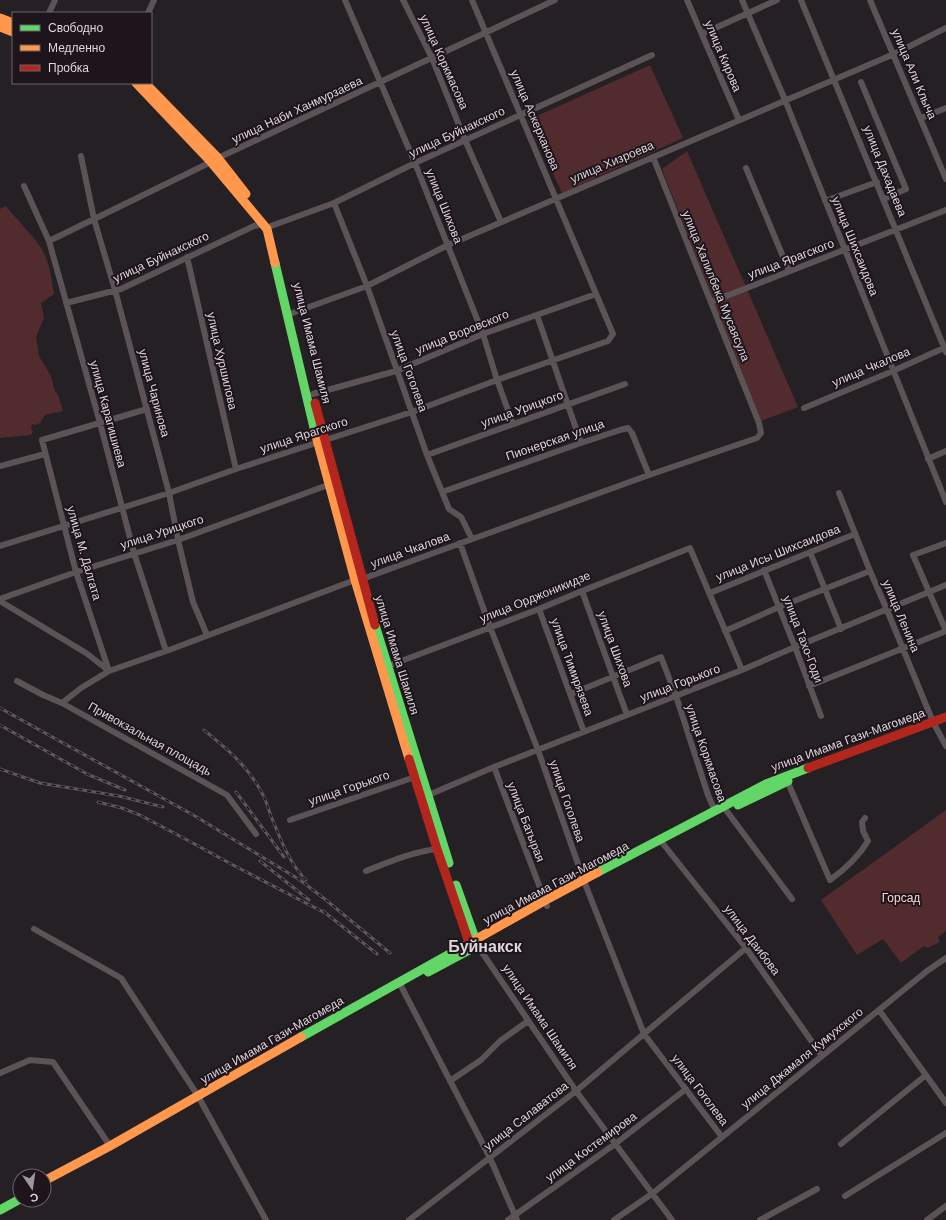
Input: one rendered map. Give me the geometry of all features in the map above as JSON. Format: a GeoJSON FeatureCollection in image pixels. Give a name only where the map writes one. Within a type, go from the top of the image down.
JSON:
{"type":"FeatureCollection","features":[{"type":"Feature","properties":{"kind":"main road"},"geometry":{"type":"LineString","coordinates":[[0,22],[12,23]]}},
{"type":"Feature","properties":{"kind":"main road"},"geometry":{"type":"LineString","coordinates":[[0,22],[12,31]]}},
{"type":"Feature","properties":{"kind":"main road","name":"улица Имама Шамиля"},"geometry":{"type":"LineString","coordinates":[[137,84],[215,160]]}},
{"type":"Feature","properties":{"kind":"main road","name":"улица Имама Шамиля"},"geometry":{"type":"LineString","coordinates":[[146,84],[215,160],[267,225],[321,441],[358,579],[388,666],[437,849],[473,944]]}},
{"type":"Feature","properties":{"kind":"main road","name":"улица Имама Шамиля"},"geometry":{"type":"LineString","coordinates":[[289,314],[313,394],[329,483],[415,777],[443,846],[473,944]]}},
{"type":"Feature","properties":{"kind":"main road","name":"улица Имама Гази-Магомеда"},"geometry":{"type":"LineString","coordinates":[[934,723],[946,717]]}},
{"type":"Feature","properties":{"kind":"main road"},"geometry":{"type":"LineString","coordinates":[[662,842],[787,779],[934,723],[946,721]]}},
{"type":"Feature","properties":{"kind":"main road"},"geometry":{"type":"LineString","coordinates":[[662,842],[715,811],[725,809]]}},
{"type":"Feature","properties":{"kind":"main road","name":"улица Имама Гази-Магомеда"},"geometry":{"type":"LineString","coordinates":[[52,1177],[199,1098],[400,984],[455,950],[473,944],[662,842]]}},
{"type":"Feature","properties":{"kind":"main road"},"geometry":{"type":"LineString","coordinates":[[52,1181],[199,1098]]}},
{"type":"Feature","properties":{"kind":"main road"},"geometry":{"type":"LineString","coordinates":[[0,1206],[12,1199]]}},
{"type":"Feature","properties":{"kind":"main road"},"geometry":{"type":"LineString","coordinates":[[0,1210],[12,1203]]}},
{"type":"Feature","properties":{"kind":"street"},"geometry":{"type":"LineString","coordinates":[[49,12],[55,0]]}},
{"type":"Feature","properties":{"kind":"street"},"geometry":{"type":"LineString","coordinates":[[148,12],[154,0]]}},
{"type":"Feature","properties":{"kind":"street","name":"улица Шихова"},"geometry":{"type":"LineString","coordinates":[[345,0],[415,163],[484,334],[513,424]]}},
{"type":"Feature","properties":{"kind":"street","name":"улица Коркмасова"},"geometry":{"type":"LineString","coordinates":[[403,0],[432,58],[465,140],[501,222]]}},
{"type":"Feature","properties":{"kind":"street","name":"улица Аскерханова"},"geometry":{"type":"LineString","coordinates":[[472,0],[613,334],[611,338]]}},
{"type":"Feature","properties":{"kind":"street","name":"улица Наби Ханмурзаева"},"geometry":{"type":"LineString","coordinates":[[49,241],[215,160],[555,0]]}},
{"type":"Feature","properties":{"kind":"street","name":"улица Кирова"},"geometry":{"type":"LineString","coordinates":[[687,0],[739,120]]}},
{"type":"Feature","properties":{"kind":"street","name":"улица Шихсаидова"},"geometry":{"type":"LineString","coordinates":[[742,0],[785,100],[928,459],[946,500]]}},
{"type":"Feature","properties":{"kind":"street"},"geometry":{"type":"LineString","coordinates":[[702,34],[777,0]]}},
{"type":"Feature","properties":{"kind":"street","name":"улица Дахадаева"},"geometry":{"type":"LineString","coordinates":[[802,0],[945,349]]}},
{"type":"Feature","properties":{"kind":"street","name":"улица Али Клыча"},"geometry":{"type":"LineString","coordinates":[[870,0],[946,179]]}},
{"type":"Feature","properties":{"kind":"street","name":"улица Хизроева"},"geometry":{"type":"LineString","coordinates":[[289,314],[367,286],[501,222],[894,54],[946,28]]}},
{"type":"Feature","properties":{"kind":"street","name":"улица Буйнакского"},"geometry":{"type":"LineString","coordinates":[[66,303],[121,289],[254,226],[267,225],[334,203],[415,163],[652,56]]}},
{"type":"Feature","properties":{"kind":"street"},"geometry":{"type":"LineString","coordinates":[[861,82],[906,190],[884,199]]}},
{"type":"Feature","properties":{"kind":"street"},"geometry":{"type":"LineString","coordinates":[[921,118],[946,108]]}},
{"type":"Feature","properties":{"kind":"street","name":"улица Чаринова"},"geometry":{"type":"LineString","coordinates":[[81,156],[94,219],[115,290],[169,493],[178,540],[193,602],[207,635]]}},
{"type":"Feature","properties":{"kind":"street","name":"улица Халилбека Мусаясула"},"geometry":{"type":"LineString","coordinates":[[653,157],[758,423]]}},
{"type":"Feature","properties":{"kind":"street"},"geometry":{"type":"LineString","coordinates":[[746,168],[789,271]]}},
{"type":"Feature","properties":{"kind":"street"},"geometry":{"type":"LineString","coordinates":[[825,201],[877,182]]}},
{"type":"Feature","properties":{"kind":"street","name":"улица Карагишиева"},"geometry":{"type":"LineString","coordinates":[[24,186],[49,241],[100,423],[134,553],[166,651]]}},
{"type":"Feature","properties":{"kind":"street","name":"улица Гоголева"},"geometry":{"type":"LineString","coordinates":[[334,203],[367,286],[426,455],[449,509],[461,517],[472,539]]}},
{"type":"Feature","properties":{"kind":"street","name":"улица Ярагского"},"geometry":{"type":"LineString","coordinates":[[711,302],[946,210]]}},
{"type":"Feature","properties":{"kind":"street","name":"улица Хуршилова"},"geometry":{"type":"LineString","coordinates":[[187,257],[236,469]]}},
{"type":"Feature","properties":{"kind":"street","name":"улица Воровского"},"geometry":{"type":"LineString","coordinates":[[313,394],[396,371],[484,334],[596,294]]}},
{"type":"Feature","properties":{"kind":"street"},"geometry":{"type":"LineString","coordinates":[[536,315],[581,443]]}},
{"type":"Feature","properties":{"kind":"street","name":"улица Ярагского"},"geometry":{"type":"LineString","coordinates":[[0,546],[169,493],[236,469],[412,412],[552,360],[608,341],[611,338]]}},
{"type":"Feature","properties":{"kind":"street","name":"улица Чкалова"},"geometry":{"type":"LineString","coordinates":[[804,408],[945,349]]}},
{"type":"Feature","properties":{"kind":"street","name":"улица Урицкого"},"geometry":{"type":"LineString","coordinates":[[426,455],[625,384]]}},
{"type":"Feature","properties":{"kind":"street"},"geometry":{"type":"LineString","coordinates":[[100,423],[147,409]]}},
{"type":"Feature","properties":{"kind":"street","name":"улица М. Далгата"},"geometry":{"type":"LineString","coordinates":[[100,423],[42,440],[76,572],[109,671]]}},
{"type":"Feature","properties":{"kind":"street","name":"улица Чкалова"},"geometry":{"type":"LineString","coordinates":[[62,703],[81,688],[109,671],[358,579],[757,438],[761,434],[758,423]]}},
{"type":"Feature","properties":{"kind":"street","name":"Пионерская улица"},"geometry":{"type":"LineString","coordinates":[[442,492],[628,428],[632,433],[649,475]]}},
{"type":"Feature","properties":{"kind":"street"},"geometry":{"type":"LineString","coordinates":[[928,459],[946,451]]}},
{"type":"Feature","properties":{"kind":"street"},"geometry":{"type":"LineString","coordinates":[[0,466],[45,454]]}},
{"type":"Feature","properties":{"kind":"street","name":"улица Урицкого"},"geometry":{"type":"LineString","coordinates":[[0,600],[76,572],[178,540],[328,485],[329,483]]}},
{"type":"Feature","properties":{"kind":"street","name":"улица Ленина"},"geometry":{"type":"LineString","coordinates":[[839,494],[934,723],[946,746]]}},
{"type":"Feature","properties":{"kind":"street","name":"улица Исы Шихсаидова"},"geometry":{"type":"LineString","coordinates":[[710,592],[855,534]]}},
{"type":"Feature","properties":{"kind":"street"},"geometry":{"type":"LineString","coordinates":[[809,686],[946,631],[913,555],[946,542]]}},
{"type":"Feature","properties":{"kind":"street","name":"улица Гоголева"},"geometry":{"type":"LineString","coordinates":[[460,543],[490,627],[538,750],[585,883],[644,1034],[722,1137]]}},
{"type":"Feature","properties":{"kind":"street","name":"улица Орджоникидзе"},"geometry":{"type":"LineString","coordinates":[[388,666],[539,609],[690,548],[710,592]]}},
{"type":"Feature","properties":{"kind":"street"},"geometry":{"type":"LineString","coordinates":[[810,552],[841,629]]}},
{"type":"Feature","properties":{"kind":"street","name":"улица Тахо-Годи"},"geometry":{"type":"LineString","coordinates":[[764,570],[821,716]]}},
{"type":"Feature","properties":{"kind":"street"},"geometry":{"type":"LineString","coordinates":[[725,631],[779,607],[870,571]]}},
{"type":"Feature","properties":{"kind":"street","name":"улица Горького"},"geometry":{"type":"LineString","coordinates":[[424,797],[494,767],[742,670],[946,585]]}},
{"type":"Feature","properties":{"kind":"street","name":"улица Шихова"},"geometry":{"type":"LineString","coordinates":[[582,591],[627,715]]}},
{"type":"Feature","properties":{"kind":"street"},"geometry":{"type":"LineString","coordinates":[[710,592],[742,670]]}},
{"type":"Feature","properties":{"kind":"street"},"geometry":{"type":"LineString","coordinates":[[0,600],[86,653],[109,671]]}},
{"type":"Feature","properties":{"kind":"street","name":"улица Тимирязева"},"geometry":{"type":"LineString","coordinates":[[539,609],[584,732]]}},
{"type":"Feature","properties":{"kind":"street","name":"улица Коркмасова"},"geometry":{"type":"LineString","coordinates":[[614,676],[661,657],[676,696],[708,795],[715,811]]}},
{"type":"Feature","properties":{"kind":"street"},"geometry":{"type":"LineString","coordinates":[[571,694],[614,676]]}},
{"type":"Feature","properties":{"kind":"street","name":"Привокзальная площадь"},"geometry":{"type":"LineString","coordinates":[[17,681],[62,703],[227,795],[256,834]]}},
{"type":"Feature","properties":{"kind":"street","name":"улица Батырая"},"geometry":{"type":"LineString","coordinates":[[494,767],[546,904]]}},
{"type":"Feature","properties":{"kind":"street","name":"улица Горького"},"geometry":{"type":"LineString","coordinates":[[290,820],[415,777]]}},
{"type":"Feature","properties":{"kind":"street"},"geometry":{"type":"LineString","coordinates":[[787,779],[830,880],[864,848],[868,841],[862,826],[862,822],[865,818]]}},
{"type":"Feature","properties":{"kind":"street","name":"улица Коркмасова"},"geometry":{"type":"LineString","coordinates":[[725,809],[792,899]]}},
{"type":"Feature","properties":{"kind":"street","name":"улица Даибова"},"geometry":{"type":"LineString","coordinates":[[662,842],[746,948],[822,1056]]}},
{"type":"Feature","properties":{"kind":"street"},"geometry":{"type":"LineString","coordinates":[[366,871],[400,858],[437,849]]}},
{"type":"Feature","properties":{"kind":"street"},"geometry":{"type":"LineString","coordinates":[[34,929],[121,978],[199,1098],[266,1220]]}},
{"type":"Feature","properties":{"kind":"street","name":"улица Имама Шамиля"},"geometry":{"type":"LineString","coordinates":[[473,944],[576,1091],[672,1220]]}},
{"type":"Feature","properties":{"kind":"street","name":"улица Салаватова"},"geometry":{"type":"LineString","coordinates":[[409,1220],[576,1091],[746,948]]}},
{"type":"Feature","properties":{"kind":"street","name":"улица Джамаля Кумухского"},"geometry":{"type":"LineString","coordinates":[[614,1220],[653,1193],[878,1010],[927,971],[946,958]]}},
{"type":"Feature","properties":{"kind":"street"},"geometry":{"type":"LineString","coordinates":[[400,984],[490,1158],[516,1218]]}},
{"type":"Feature","properties":{"kind":"street"},"geometry":{"type":"LineString","coordinates":[[878,1010],[946,1103]]}},
{"type":"Feature","properties":{"kind":"street"},"geometry":{"type":"LineString","coordinates":[[450,1081],[480,1060],[500,1041],[528,1021]]}},
{"type":"Feature","properties":{"kind":"street"},"geometry":{"type":"LineString","coordinates":[[0,1073],[30,1060],[53,1062],[110,1146]]}},
{"type":"Feature","properties":{"kind":"street"},"geometry":{"type":"LineString","coordinates":[[841,1144],[926,1075]]}},
{"type":"Feature","properties":{"kind":"street","name":"улица Костемирова"},"geometry":{"type":"LineString","coordinates":[[508,1220],[516,1218],[686,1089]]}},
{"type":"Feature","properties":{"kind":"street"},"geometry":{"type":"LineString","coordinates":[[845,1196],[946,1133]]}},
{"type":"Feature","properties":{"kind":"street"},"geometry":{"type":"LineString","coordinates":[[760,1220],[817,1189]]}},
{"type":"Feature","properties":{"kind":"street"},"geometry":{"type":"LineString","coordinates":[[927,1220],[946,1206]]}},
{"type":"Feature","properties":{"kind":"green space"},"geometry":{"type":"Polygon","coordinates":[[[650,65],[683,138],[562,193],[528,120],[650,65]]]}},
{"type":"Feature","properties":{"kind":"green space"},"geometry":{"type":"Polygon","coordinates":[[[687,151],[798,407],[761,421],[662,169],[687,151]]]}},
{"type":"Feature","properties":{"kind":"green space"},"geometry":{"type":"Polygon","coordinates":[[[6,206],[42,249],[51,274],[54,294],[41,303],[44,318],[36,337],[39,356],[51,376],[63,411],[45,415],[40,423],[36,425],[32,424],[31,428],[33,431],[31,435],[0,438],[0,209],[6,206]]]}},
{"type":"Feature","properties":{"kind":"green space","name":"Горсад"},"geometry":{"type":"Polygon","coordinates":[[[946,810],[946,931],[938,937],[940,942],[927,948],[924,946],[901,963],[883,939],[857,955],[821,900],[946,810]]]}},
{"type":"Feature","properties":{"kind":"railway"},"geometry":{"type":"LineString","coordinates":[[0,708],[195,816],[300,880],[390,953]]}},
{"type":"Feature","properties":{"kind":"railway"},"geometry":{"type":"LineString","coordinates":[[0,725],[87,774],[125,790]]}},
{"type":"Feature","properties":{"kind":"railway"},"geometry":{"type":"LineString","coordinates":[[204,730],[236,758],[250,774],[265,798],[286,850],[295,866],[306,880]]}},
{"type":"Feature","properties":{"kind":"railway"},"geometry":{"type":"LineString","coordinates":[[0,769],[40,783],[119,796],[163,807]]}},
{"type":"Feature","properties":{"kind":"railway"},"geometry":{"type":"LineString","coordinates":[[236,792],[284,857]]}},
{"type":"Feature","properties":{"kind":"railway"},"geometry":{"type":"LineString","coordinates":[[98,802],[122,808],[140,815],[327,914]]}},
{"type":"Feature","properties":{"kind":"railway"},"geometry":{"type":"LineString","coordinates":[[260,861],[309,900]]}},
{"type":"Feature","properties":{"kind":"railway"},"geometry":{"type":"LineString","coordinates":[[323,911],[377,954]]}},
{"type":"Feature","properties":{"kind":"traffic: fast"},"geometry":{"type":"LineString","coordinates":[[275,263],[315,432]]}},
{"type":"Feature","properties":{"kind":"traffic: fast"},"geometry":{"type":"LineString","coordinates":[[375,625],[449,863]]}},
{"type":"Feature","properties":{"kind":"traffic: fast"},"geometry":{"type":"LineString","coordinates":[[598,872],[766,784],[808,768]]}},
{"type":"Feature","properties":{"kind":"traffic: fast"},"geometry":{"type":"LineString","coordinates":[[738,805],[788,781]]}},
{"type":"Feature","properties":{"kind":"traffic: fast"},"geometry":{"type":"LineString","coordinates":[[456,885],[477,944]]}},
{"type":"Feature","properties":{"kind":"traffic: fast"},"geometry":{"type":"LineString","coordinates":[[428,972],[476,945]]}},
{"type":"Feature","properties":{"kind":"traffic: fast"},"geometry":{"type":"LineString","coordinates":[[301,1037],[464,946]]}},
{"type":"Feature","properties":{"kind":"traffic: fast"},"geometry":{"type":"LineString","coordinates":[[0,1210],[12,1203]]}},
{"type":"Feature","properties":{"kind":"traffic: slow"},"geometry":{"type":"LineString","coordinates":[[0,18],[12,23]]}},
{"type":"Feature","properties":{"kind":"traffic: slow"},"geometry":{"type":"LineString","coordinates":[[0,27],[12,32]]}},
{"type":"Feature","properties":{"kind":"traffic: slow"},"geometry":{"type":"LineString","coordinates":[[137,84],[211,162],[267,229],[275,263]]}},
{"type":"Feature","properties":{"kind":"traffic: slow"},"geometry":{"type":"LineString","coordinates":[[146,84],[218,158],[246,194]]}},
{"type":"Feature","properties":{"kind":"traffic: slow"},"geometry":{"type":"LineString","coordinates":[[315,432],[355,580],[409,759]]}},
{"type":"Feature","properties":{"kind":"traffic: slow"},"geometry":{"type":"LineString","coordinates":[[464,946],[598,872]]}},
{"type":"Feature","properties":{"kind":"traffic: slow"},"geometry":{"type":"LineString","coordinates":[[52,1177],[110,1146],[301,1037]]}},
{"type":"Feature","properties":{"kind":"traffic: jam"},"geometry":{"type":"LineString","coordinates":[[315,403],[375,625]]}},
{"type":"Feature","properties":{"kind":"traffic: jam"},"geometry":{"type":"LineString","coordinates":[[808,768],[946,717]]}},
{"type":"Feature","properties":{"kind":"traffic: jam"},"geometry":{"type":"LineString","coordinates":[[409,759],[437,849],[471,948]]}},
{"type":"Feature","properties":{"kind":"district","name":"Буйнакск"},"geometry":{"type":"Point","coordinates":[485,946]}}]}
